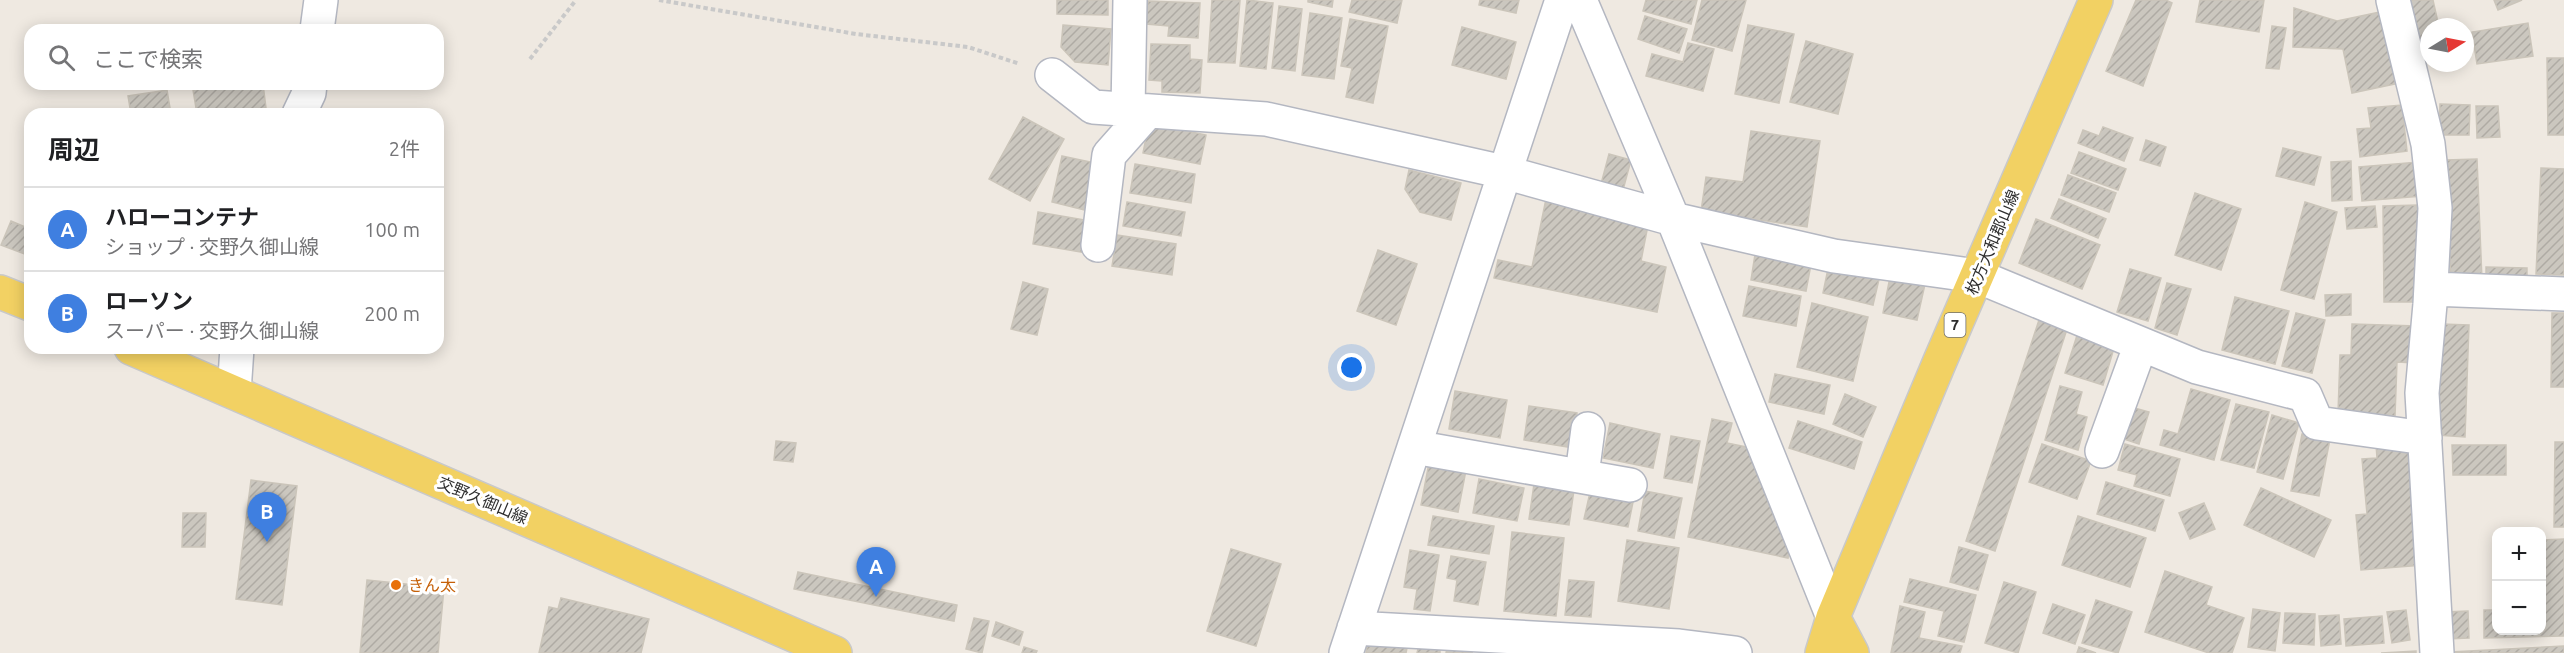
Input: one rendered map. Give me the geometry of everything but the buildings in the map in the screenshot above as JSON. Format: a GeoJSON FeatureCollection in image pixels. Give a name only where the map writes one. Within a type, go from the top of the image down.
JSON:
{"type":"FeatureCollection","features":[{"type":"Feature","properties":{"kind":"main road","name":"枚方大和郡山線"},"geometry":{"type":"LineString","coordinates":[[1822,653],[1833,617],[2096,0]]}},
{"type":"Feature","properties":{"kind":"main road"},"geometry":{"type":"LineString","coordinates":[[0,291],[24,301]]}},
{"type":"Feature","properties":{"kind":"main road","name":"交野久御山線"},"geometry":{"type":"LineString","coordinates":[[145,354],[835,653]]}},
{"type":"Feature","properties":{"kind":"main road"},"geometry":{"type":"LineString","coordinates":[[1833,617],[1852,653]]}},
{"type":"Feature","properties":{"kind":"street"},"geometry":{"type":"LineString","coordinates":[[318,24],[321,0]]}},
{"type":"Feature","properties":{"kind":"street"},"geometry":{"type":"LineString","coordinates":[[1098,245],[1108,155],[1138,111],[1130,0]]}},
{"type":"Feature","properties":{"kind":"street"},"geometry":{"type":"LineString","coordinates":[[1562,0],[1350,640],[1679,646],[1735,653]]}},
{"type":"Feature","properties":{"kind":"street"},"geometry":{"type":"LineString","coordinates":[[1580,0],[1673,219],[1833,617]]}},
{"type":"Feature","properties":{"kind":"street"},"geometry":{"type":"LineString","coordinates":[[2393,0],[2428,144],[2435,208],[2422,393],[2437,653]]}},
{"type":"Feature","properties":{"kind":"street"},"geometry":{"type":"LineString","coordinates":[[1052,75],[1093,108],[1266,119],[1504,172],[1673,219],[1834,256],[1977,276],[2197,367],[2305,394],[2317,423],[2425,438]]}},
{"type":"Feature","properties":{"kind":"street"},"geometry":{"type":"LineString","coordinates":[[302,108],[309,90]]}},
{"type":"Feature","properties":{"kind":"street"},"geometry":{"type":"LineString","coordinates":[[2431,289],[2564,294]]}},
{"type":"Feature","properties":{"kind":"street"},"geometry":{"type":"LineString","coordinates":[[2102,451],[2140,344]]}},
{"type":"Feature","properties":{"kind":"street"},"geometry":{"type":"LineString","coordinates":[[234,392],[237,354]]}},
{"type":"Feature","properties":{"kind":"street"},"geometry":{"type":"LineString","coordinates":[[1582,475],[1588,429]]}},
{"type":"Feature","properties":{"kind":"street"},"geometry":{"type":"LineString","coordinates":[[1414,447],[1630,485]]}},
{"type":"Feature","properties":{"kind":"path"},"geometry":{"type":"LineString","coordinates":[[530,59],[576,0]]}},
{"type":"Feature","properties":{"kind":"path"},"geometry":{"type":"LineString","coordinates":[[659,0],[856,34],[968,47],[1052,75]]}},
{"type":"Feature","properties":{"kind":"place","name":"ローソン"},"geometry":{"type":"Point","coordinates":[267,542]}},
{"type":"Feature","properties":{"kind":"place","name":"きん太"},"geometry":{"type":"Point","coordinates":[396,585]}},
{"type":"Feature","properties":{"kind":"place","name":"ハローコンテナ"},"geometry":{"type":"Point","coordinates":[876,597]}}]}
